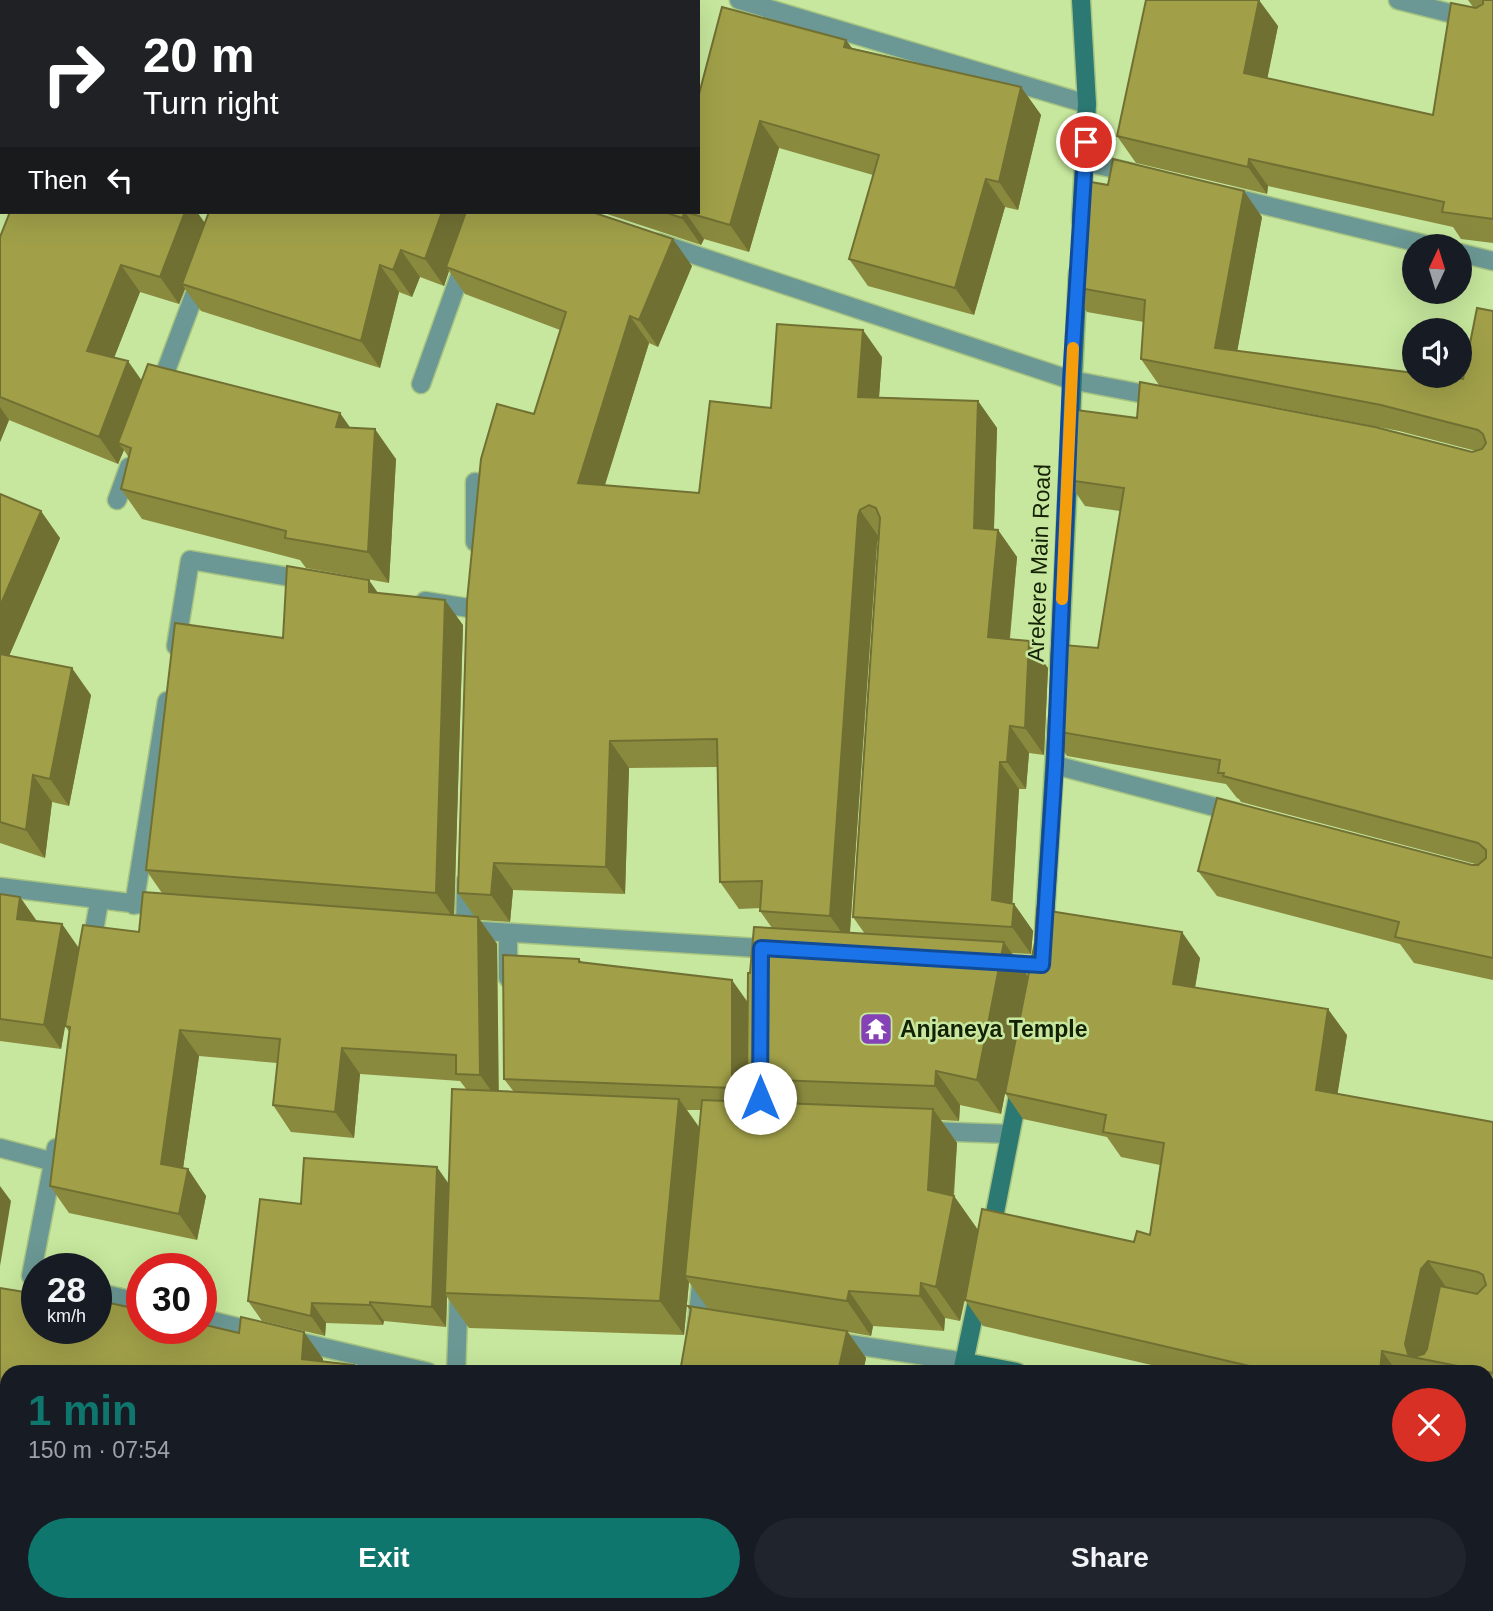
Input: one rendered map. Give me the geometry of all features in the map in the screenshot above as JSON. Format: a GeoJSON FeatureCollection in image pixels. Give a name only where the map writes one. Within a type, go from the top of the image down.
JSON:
{"type":"FeatureCollection","features":[{"type":"Feature","properties":{"kind":"street"},"geometry":{"type":"LineString","coordinates":[[739,0],[1087,104]]}},
{"type":"Feature","properties":{"kind":"street","name":"Arekere Main Road"},"geometry":{"type":"LineString","coordinates":[[977,961],[1041,972],[1055,765],[1071,380],[1085,162],[1087,104],[1081,0]]}},
{"type":"Feature","properties":{"kind":"street"},"geometry":{"type":"LineString","coordinates":[[1398,0],[1493,24]]}},
{"type":"Feature","properties":{"kind":"street"},"geometry":{"type":"LineString","coordinates":[[1085,162],[1153,178]]}},
{"type":"Feature","properties":{"kind":"street"},"geometry":{"type":"LineString","coordinates":[[1220,194],[1402,239]]}},
{"type":"Feature","properties":{"kind":"street"},"geometry":{"type":"LineString","coordinates":[[643,238],[1071,380],[1179,401]]}},
{"type":"Feature","properties":{"kind":"street"},"geometry":{"type":"LineString","coordinates":[[421,384],[469,249]]}},
{"type":"Feature","properties":{"kind":"street"},"geometry":{"type":"LineString","coordinates":[[1472,256],[1493,261]]}},
{"type":"Feature","properties":{"kind":"street"},"geometry":{"type":"LineString","coordinates":[[155,400],[207,262]]}},
{"type":"Feature","properties":{"kind":"street"},"geometry":{"type":"LineString","coordinates":[[117,500],[136,450]]}},
{"type":"Feature","properties":{"kind":"street"},"geometry":{"type":"LineString","coordinates":[[475,482],[475,559]]}},
{"type":"Feature","properties":{"kind":"street"},"geometry":{"type":"LineString","coordinates":[[134,905],[190,560],[326,583]]}},
{"type":"Feature","properties":{"kind":"street"},"geometry":{"type":"LineString","coordinates":[[407,598],[475,610]]}},
{"type":"Feature","properties":{"kind":"street"},"geometry":{"type":"LineString","coordinates":[[1055,765],[1254,817]]}},
{"type":"Feature","properties":{"kind":"street"},"geometry":{"type":"LineString","coordinates":[[465,930],[467,860]]}},
{"type":"Feature","properties":{"kind":"street"},"geometry":{"type":"LineString","coordinates":[[0,887],[174,908]]}},
{"type":"Feature","properties":{"kind":"street"},"geometry":{"type":"LineString","coordinates":[[87,970],[99,901]]}},
{"type":"Feature","properties":{"kind":"street"},"geometry":{"type":"LineString","coordinates":[[441,929],[761,955],[798,950]]}},
{"type":"Feature","properties":{"kind":"street"},"geometry":{"type":"LineString","coordinates":[[508,933],[509,1002]]}},
{"type":"Feature","properties":{"kind":"street"},"geometry":{"type":"LineString","coordinates":[[963,1365],[1023,1069]]}},
{"type":"Feature","properties":{"kind":"street"},"geometry":{"type":"LineString","coordinates":[[913,1130],[1010,1135]]}},
{"type":"Feature","properties":{"kind":"street"},"geometry":{"type":"LineString","coordinates":[[36,1253],[59,1135]]}},
{"type":"Feature","properties":{"kind":"street"},"geometry":{"type":"LineString","coordinates":[[0,1148],[54,1162]]}},
{"type":"Feature","properties":{"kind":"street"},"geometry":{"type":"LineString","coordinates":[[694,1365],[704,1321],[704,1254]]}},
{"type":"Feature","properties":{"kind":"street"},"geometry":{"type":"LineString","coordinates":[[456,1365],[460,1276]]}},
{"type":"Feature","properties":{"kind":"street"},"geometry":{"type":"LineString","coordinates":[[217,1322],[387,1365]]}},
{"type":"Feature","properties":{"kind":"street"},"geometry":{"type":"LineString","coordinates":[[818,1339],[953,1365]]}},
{"type":"Feature","properties":{"kind":"building"},"geometry":{"type":"Polygon","coordinates":[[[1146,0],[1259,0],[1244,73],[1433,115],[1451,3],[1476,8],[1483,4],[1483,0],[1493,0],[1493,219],[1442,212],[1444,202],[1249,159],[1248,167],[1117,136],[1146,0]]]}},
{"type":"Feature","properties":{"kind":"building"},"geometry":{"type":"Polygon","coordinates":[[[722,7],[846,40],[844,47],[1021,87],[999,182],[986,179],[955,288],[849,259],[879,155],[760,121],[730,225],[692,214],[700,214],[700,90],[722,7]]]}},
{"type":"Feature","properties":{"kind":"building"},"geometry":{"type":"Polygon","coordinates":[[[1113,159],[1244,191],[1215,348],[1402,371],[1402,388],[1472,388],[1472,333],[1477,308],[1493,311],[1493,958],[1395,937],[1399,922],[1198,871],[1217,798],[1472,865],[1478,865],[1486,858],[1486,850],[1478,843],[1223,776],[1224,773],[1218,773],[1220,760],[1049,730],[1052,644],[1098,648],[1124,488],[1067,480],[1077,410],[1137,418],[1140,382],[1375,427],[1472,452],[1482,449],[1486,443],[1483,434],[1478,430],[1381,405],[1141,359],[1145,300],[1069,286],[1085,181],[1108,185],[1113,159]]]}},
{"type":"Feature","properties":{"kind":"building"},"geometry":{"type":"Polygon","coordinates":[[[9,214],[184,214],[160,277],[121,265],[87,351],[128,361],[99,437],[0,397],[0,237],[9,214]]]}},
{"type":"Feature","properties":{"kind":"building"},"geometry":{"type":"Polygon","coordinates":[[[208,214],[441,214],[425,259],[401,250],[393,270],[380,265],[361,341],[182,284],[208,214]]]}},
{"type":"Feature","properties":{"kind":"building"},"geometry":{"type":"Polygon","coordinates":[[[465,214],[598,214],[673,239],[639,320],[630,316],[578,483],[699,493],[710,401],[771,408],[777,324],[863,330],[858,397],[978,401],[974,528],[998,530],[988,637],[1029,641],[1025,728],[1010,726],[1007,762],[1000,762],[992,900],[1014,904],[1012,927],[853,917],[880,518],[876,508],[869,505],[860,510],[858,516],[830,916],[760,911],[762,881],[720,882],[717,739],[610,741],[606,867],[494,863],[491,895],[458,893],[467,601],[481,459],[497,404],[534,414],[566,312],[446,267],[465,214]]]}},
{"type":"Feature","properties":{"kind":"building"},"geometry":{"type":"Polygon","coordinates":[[[148,364],[340,413],[336,427],[375,429],[368,552],[285,538],[286,531],[121,489],[131,448],[118,443],[148,364]]]}},
{"type":"Feature","properties":{"kind":"building"},"geometry":{"type":"Polygon","coordinates":[[[0,494],[41,511],[0,606],[0,494]]]}},
{"type":"Feature","properties":{"kind":"building"},"geometry":{"type":"Polygon","coordinates":[[[287,566],[369,580],[369,592],[445,600],[436,893],[146,870],[175,623],[283,638],[287,566]]]}},
{"type":"Feature","properties":{"kind":"building"},"geometry":{"type":"Polygon","coordinates":[[[0,654],[72,668],[50,779],[33,775],[26,830],[0,822],[0,654]]]}},
{"type":"Feature","properties":{"kind":"building"},"geometry":{"type":"Polygon","coordinates":[[[143,892],[478,917],[480,1075],[456,1074],[456,1055],[342,1048],[335,1112],[273,1105],[280,1039],[180,1030],[161,1164],[188,1169],[179,1214],[50,1186],[70,1027],[65,1026],[83,925],[139,932],[143,892]]]}},
{"type":"Feature","properties":{"kind":"building"},"geometry":{"type":"Polygon","coordinates":[[[0,894],[20,897],[17,919],[62,924],[44,1025],[0,1019],[0,894]]]}},
{"type":"Feature","properties":{"kind":"building"},"geometry":{"type":"Polygon","coordinates":[[[1037,909],[1182,932],[1173,984],[1328,1009],[1316,1090],[1493,1122],[1493,1365],[1453,1365],[1382,1351],[1381,1365],[1245,1365],[965,1300],[982,1209],[1134,1242],[1137,1231],[1150,1235],[1164,1143],[1103,1132],[1106,1115],[1005,1093],[1035,942],[1037,909]],[[1428,1261],[1421,1269],[1405,1344],[1408,1354],[1414,1357],[1424,1354],[1427,1349],[1440,1286],[1477,1294],[1486,1285],[1483,1275],[1428,1261]]]}},
{"type":"Feature","properties":{"kind":"building"},"geometry":{"type":"Polygon","coordinates":[[[754,927],[1004,942],[977,1080],[936,1071],[935,1086],[747,1079],[748,973],[754,927]]]}},
{"type":"Feature","properties":{"kind":"building"},"geometry":{"type":"Polygon","coordinates":[[[503,955],[579,959],[579,962],[732,980],[732,1088],[504,1079],[503,955]]]}},
{"type":"Feature","properties":{"kind":"building"},"geometry":{"type":"Polygon","coordinates":[[[452,1089],[679,1099],[660,1301],[445,1293],[452,1089]]]}},
{"type":"Feature","properties":{"kind":"building"},"geometry":{"type":"Polygon","coordinates":[[[702,1100],[933,1109],[928,1190],[954,1196],[936,1287],[921,1283],[920,1296],[849,1291],[847,1301],[685,1276],[702,1100]]]}},
{"type":"Feature","properties":{"kind":"building"},"geometry":{"type":"Polygon","coordinates":[[[304,1158],[437,1167],[432,1307],[370,1302],[370,1305],[312,1303],[311,1316],[248,1301],[260,1199],[301,1204],[304,1158]]]}},
{"type":"Feature","properties":{"kind":"building"},"geometry":{"type":"Polygon","coordinates":[[[0,1288],[21,1291],[21,1344],[112,1344],[112,1303],[126,1307],[126,1344],[217,1344],[217,1328],[239,1333],[241,1317],[304,1332],[302,1359],[354,1365],[0,1365],[0,1288]]]}},
{"type":"Feature","properties":{"kind":"building"},"geometry":{"type":"Polygon","coordinates":[[[688,1306],[847,1331],[840,1365],[681,1365],[691,1309],[688,1306]]]}},
{"type":"Feature","properties":{"kind":"slow traffic"},"geometry":{"type":"LineString","coordinates":[[1062,599],[1073,348]]}},
{"type":"Feature","properties":{"kind":"place","name":"Anjaneya Temple"},"geometry":{"type":"Point","coordinates":[876,1029]}},
{"type":"Feature","properties":{"kind":"route"},"geometry":{"type":"LineString","coordinates":[[760,1098],[761,948],[1042,965],[1055,765],[1071,380],[1086,142]]}}]}
